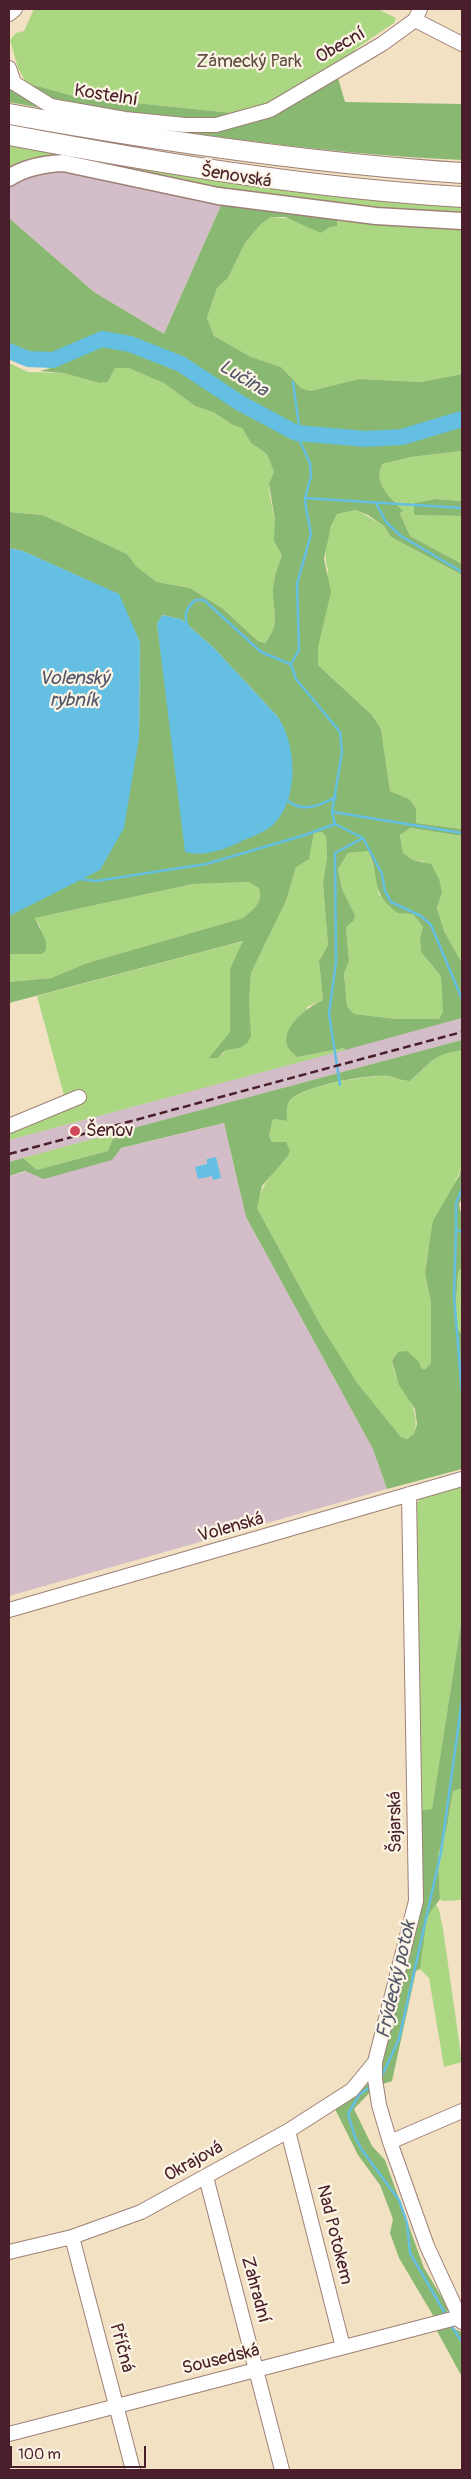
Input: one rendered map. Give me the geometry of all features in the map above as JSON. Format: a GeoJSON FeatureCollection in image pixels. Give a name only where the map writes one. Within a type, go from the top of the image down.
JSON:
{"type":"FeatureCollection","features":[{"type":"Feature","properties":{"kind":"highway"},"geometry":{"type":"LineString","coordinates":[[9,114],[233,151],[367,167],[462,173]]}},
{"type":"Feature","properties":{"kind":"highway"},"geometry":{"type":"LineString","coordinates":[[9,135],[127,157],[296,182],[462,197]]}},
{"type":"Feature","properties":{"kind":"main road","name":"Šenovská"},"geometry":{"type":"LineString","coordinates":[[9,178],[17,173],[44,164],[63,163],[218,196],[376,216],[462,221]]}},
{"type":"Feature","properties":{"kind":"street"},"geometry":{"type":"LineString","coordinates":[[9,14],[15,9]]}},
{"type":"Feature","properties":{"kind":"street"},"geometry":{"type":"LineString","coordinates":[[417,14],[462,44]]}},
{"type":"Feature","properties":{"kind":"street","name":"Obecní"},"geometry":{"type":"LineString","coordinates":[[216,125],[270,110],[382,44],[417,14]]}},
{"type":"Feature","properties":{"kind":"street","name":"Kostelní"},"geometry":{"type":"LineString","coordinates":[[9,68],[14,83],[51,106],[125,119],[185,125],[216,125]]}},
{"type":"Feature","properties":{"kind":"street"},"geometry":{"type":"LineString","coordinates":[[9,1126],[79,1097]]}},
{"type":"Feature","properties":{"kind":"street","name":"Volenská"},"geometry":{"type":"LineString","coordinates":[[9,1610],[462,1480]]}},
{"type":"Feature","properties":{"kind":"street","name":"Šajarská"},"geometry":{"type":"LineString","coordinates":[[409,1494],[416,1901],[375,2062],[376,2083],[390,2142],[455,2319]]}},
{"type":"Feature","properties":{"kind":"street","name":"Okrajová"},"geometry":{"type":"LineString","coordinates":[[9,2252],[72,2237],[141,2212],[288,2131],[352,2090],[375,2062]]}},
{"type":"Feature","properties":{"kind":"street"},"geometry":{"type":"LineString","coordinates":[[390,2142],[462,2111]]}},
{"type":"Feature","properties":{"kind":"street","name":"Nad Potokem"},"geometry":{"type":"LineString","coordinates":[[288,2131],[343,2348]]}},
{"type":"Feature","properties":{"kind":"street","name":"Zahradní"},"geometry":{"type":"LineString","coordinates":[[206,2177],[282,2470]]}},
{"type":"Feature","properties":{"kind":"street","name":"Příčná"},"geometry":{"type":"LineString","coordinates":[[72,2237],[118,2406],[133,2470]]}},
{"type":"Feature","properties":{"kind":"street","name":"Sousedská"},"geometry":{"type":"LineString","coordinates":[[9,2434],[455,2319]]}},
{"type":"Feature","properties":{"kind":"shaded area"},"geometry":{"type":"Polygon","coordinates":[[[65,169],[223,201],[164,334],[94,292],[9,218],[9,183],[25,175],[65,169]]]}},
{"type":"Feature","properties":{"kind":"shaded area"},"geometry":{"type":"Polygon","coordinates":[[[462,1018],[462,1040],[9,1162],[9,1140],[462,1018]]]}},
{"type":"Feature","properties":{"kind":"shaded area"},"geometry":{"type":"Polygon","coordinates":[[[224,1123],[246,1217],[373,1449],[387,1489],[9,1596],[9,1176],[224,1123]]]}},
{"type":"Feature","properties":{"kind":"green space","name":"Zámecký Park"},"geometry":{"type":"Polygon","coordinates":[[[34,9],[378,9],[396,18],[394,23],[357,48],[336,71],[262,116],[77,97],[26,83],[18,68],[10,40],[16,33],[24,31],[34,9]]]}},
{"type":"Feature","properties":{"kind":"green space"},"geometry":{"type":"Polygon","coordinates":[[[336,71],[345,102],[462,104],[462,160],[348,152],[234,139],[9,102],[9,82],[26,83],[77,97],[262,116],[336,71]]]}},
{"type":"Feature","properties":{"kind":"green space"},"geometry":{"type":"Polygon","coordinates":[[[9,143],[462,204],[462,216],[338,208],[162,180],[69,156],[46,156],[9,172],[9,143]]]}},
{"type":"Feature","properties":{"kind":"green space"},"geometry":{"type":"Polygon","coordinates":[[[223,201],[337,218],[337,226],[330,227],[321,233],[285,217],[271,217],[261,224],[245,243],[228,278],[217,288],[207,318],[214,336],[251,357],[281,367],[301,388],[310,391],[359,379],[421,382],[462,374],[462,451],[411,457],[382,464],[380,478],[384,490],[403,511],[400,513],[410,536],[462,564],[462,575],[391,537],[384,526],[368,515],[356,510],[337,514],[331,526],[324,559],[331,592],[318,647],[318,665],[372,715],[381,729],[390,791],[409,799],[416,808],[416,823],[462,829],[462,836],[410,828],[400,835],[403,853],[413,860],[431,864],[439,879],[442,892],[437,908],[444,931],[462,963],[462,1018],[345,1050],[344,1048],[298,1057],[290,1049],[286,1041],[287,1033],[292,1025],[306,1010],[323,1000],[319,961],[328,945],[323,884],[327,857],[326,837],[322,832],[314,833],[309,859],[296,867],[286,901],[251,973],[249,1003],[251,1036],[248,1042],[240,1048],[226,1050],[217,1058],[209,1058],[230,1032],[230,969],[243,941],[9,1003],[9,982],[51,978],[87,963],[243,918],[254,909],[260,898],[259,888],[249,882],[193,884],[35,918],[46,941],[46,950],[42,954],[9,954],[9,916],[139,738],[140,642],[118,594],[23,551],[9,548],[9,512],[43,515],[127,554],[137,567],[157,582],[190,588],[222,608],[258,641],[265,643],[274,627],[273,591],[275,575],[282,555],[274,541],[275,521],[269,484],[274,472],[267,454],[251,443],[242,428],[233,425],[213,412],[195,406],[164,383],[129,368],[115,368],[108,382],[100,383],[63,373],[40,371],[58,366],[77,355],[104,346],[126,349],[172,369],[178,359],[128,338],[110,336],[98,337],[47,355],[34,356],[22,353],[9,344],[9,218],[94,292],[164,334],[223,201]],[[162,615],[157,624],[165,681],[278,717],[214,648],[181,619],[162,615]],[[368,851],[348,853],[338,869],[342,889],[355,915],[354,920],[346,927],[349,961],[344,973],[347,1006],[354,1014],[397,1019],[439,1019],[443,1012],[441,976],[421,952],[420,938],[423,927],[413,914],[398,913],[383,898],[377,885],[368,851]]]}},
{"type":"Feature","properties":{"kind":"green space"},"geometry":{"type":"Polygon","coordinates":[[[271,217],[294,219],[321,233],[330,227],[337,218],[462,227],[462,374],[421,382],[359,379],[310,391],[301,388],[281,367],[251,357],[214,336],[207,318],[217,288],[228,278],[245,243],[261,224],[271,217]]]}},
{"type":"Feature","properties":{"kind":"green space"},"geometry":{"type":"Polygon","coordinates":[[[9,363],[28,372],[63,373],[100,383],[108,382],[115,368],[129,368],[164,383],[195,406],[213,412],[233,425],[242,428],[251,443],[267,454],[274,472],[269,485],[275,521],[275,541],[282,555],[275,575],[273,591],[274,627],[265,643],[258,641],[222,608],[190,588],[157,582],[137,567],[127,554],[43,515],[9,512],[9,363]]]}},
{"type":"Feature","properties":{"kind":"green space"},"geometry":{"type":"Polygon","coordinates":[[[462,451],[462,501],[436,499],[414,503],[415,515],[462,516],[462,564],[410,536],[400,512],[402,511],[392,501],[381,484],[380,471],[382,464],[411,457],[462,451]]]}},
{"type":"Feature","properties":{"kind":"green space"},"geometry":{"type":"Polygon","coordinates":[[[436,499],[462,501],[462,516],[414,515],[414,503],[436,499]]]}},
{"type":"Feature","properties":{"kind":"green space"},"geometry":{"type":"Polygon","coordinates":[[[357,510],[384,526],[391,537],[462,575],[462,829],[416,823],[416,808],[409,799],[390,791],[381,729],[372,715],[318,665],[318,647],[328,570],[326,549],[329,535],[336,514],[357,510]]]}},
{"type":"Feature","properties":{"kind":"green space"},"geometry":{"type":"Polygon","coordinates":[[[409,828],[462,836],[462,963],[444,931],[437,908],[442,892],[423,861],[413,860],[403,853],[400,835],[409,828]]]}},
{"type":"Feature","properties":{"kind":"green space"},"geometry":{"type":"Polygon","coordinates":[[[323,832],[326,837],[327,857],[323,884],[328,945],[319,961],[323,1000],[307,1007],[298,1057],[344,1048],[345,1050],[9,1140],[9,1129],[65,1099],[37,996],[244,941],[230,969],[230,1032],[221,1056],[226,1050],[240,1048],[249,1003],[251,973],[286,901],[296,866],[309,858],[314,833],[323,832]]]}},
{"type":"Feature","properties":{"kind":"green space"},"geometry":{"type":"Polygon","coordinates":[[[368,850],[375,872],[379,895],[413,914],[423,927],[420,938],[421,952],[441,976],[444,1012],[439,1019],[397,1019],[354,1014],[347,1006],[344,972],[349,961],[346,927],[355,915],[342,889],[338,869],[348,853],[368,850]]]}},
{"type":"Feature","properties":{"kind":"green space"},"geometry":{"type":"Polygon","coordinates":[[[249,882],[260,888],[261,893],[257,905],[243,918],[87,963],[51,978],[9,982],[9,954],[42,954],[40,926],[35,918],[193,884],[249,882]]]}},
{"type":"Feature","properties":{"kind":"green space"},"geometry":{"type":"Polygon","coordinates":[[[462,1040],[462,1050],[438,1057],[410,1081],[388,1076],[366,1077],[320,1086],[295,1096],[288,1104],[287,1121],[273,1119],[269,1136],[272,1142],[286,1142],[290,1151],[288,1156],[262,1186],[257,1208],[320,1324],[357,1383],[401,1437],[407,1439],[414,1434],[417,1424],[415,1409],[399,1385],[392,1361],[398,1352],[407,1351],[419,1362],[421,1368],[425,1369],[431,1363],[431,1303],[425,1273],[430,1239],[433,1221],[459,1176],[462,1165],[462,1199],[459,1204],[462,1217],[462,1267],[458,1272],[455,1319],[456,1327],[462,1334],[462,1469],[387,1489],[373,1449],[246,1217],[224,1123],[121,1148],[112,1160],[44,1179],[25,1171],[9,1176],[9,1162],[23,1158],[37,1170],[108,1151],[115,1133],[462,1040]]]}},
{"type":"Feature","properties":{"kind":"green space"},"geometry":{"type":"Polygon","coordinates":[[[462,1050],[462,1165],[428,1251],[425,1273],[431,1303],[431,1363],[425,1369],[421,1368],[398,1352],[392,1361],[399,1382],[415,1414],[414,1435],[407,1439],[401,1437],[357,1384],[320,1324],[257,1208],[264,1186],[290,1151],[278,1142],[272,1142],[269,1136],[273,1119],[287,1121],[288,1104],[295,1096],[333,1083],[375,1076],[388,1076],[410,1081],[438,1057],[462,1050]]]}},
{"type":"Feature","properties":{"kind":"green space"},"geometry":{"type":"Polygon","coordinates":[[[115,1133],[108,1151],[37,1170],[23,1158],[115,1133]]]}},
{"type":"Feature","properties":{"kind":"green space"},"geometry":{"type":"Polygon","coordinates":[[[462,1267],[462,1334],[456,1327],[455,1319],[458,1272],[462,1267]]]}},
{"type":"Feature","properties":{"kind":"green space"},"geometry":{"type":"Polygon","coordinates":[[[462,1484],[462,1617],[432,1810],[418,1811],[416,1504],[421,1498],[462,1484]]]}},
{"type":"Feature","properties":{"kind":"green space"},"geometry":{"type":"Polygon","coordinates":[[[462,1617],[462,1788],[453,1791],[447,1827],[438,1855],[440,1899],[427,1917],[420,1969],[416,1971],[392,2081],[380,2085],[380,2063],[418,1900],[418,1811],[432,1809],[462,1617]]]}},
{"type":"Feature","properties":{"kind":"green space"},"geometry":{"type":"Polygon","coordinates":[[[456,1788],[462,1788],[462,1900],[442,1901],[440,1899],[438,1855],[447,1827],[453,1791],[456,1788]]]}},
{"type":"Feature","properties":{"kind":"green space"},"geometry":{"type":"Polygon","coordinates":[[[436,1904],[443,1929],[462,2062],[444,2067],[429,1978],[420,1969],[419,1963],[427,1917],[436,1904]]]}},
{"type":"Feature","properties":{"kind":"green space"},"geometry":{"type":"Polygon","coordinates":[[[372,2081],[375,2087],[354,2109],[372,2146],[385,2160],[424,2268],[449,2309],[443,2317],[449,2327],[462,2332],[462,2377],[436,2329],[434,2317],[399,2258],[390,2233],[393,2219],[380,2185],[358,2155],[335,2109],[372,2081]]]}},
{"type":"Feature","properties":{"kind":"water","name":"Volenský rybník"},"geometry":{"type":"Polygon","coordinates":[[[9,548],[23,551],[119,594],[140,642],[139,738],[124,828],[100,870],[9,916],[9,548]]]}},
{"type":"Feature","properties":{"kind":"water"},"geometry":{"type":"Polygon","coordinates":[[[162,615],[181,619],[214,648],[278,717],[289,742],[292,757],[291,786],[288,800],[282,813],[274,824],[267,829],[213,852],[199,854],[185,852],[157,624],[162,615]]]}},
{"type":"Feature","properties":{"kind":"water"},"geometry":{"type":"Polygon","coordinates":[[[216,1157],[221,1178],[213,1180],[212,1176],[198,1179],[195,1167],[207,1164],[207,1159],[216,1157]]]}},
{"type":"Feature","properties":{"kind":"waterway","name":"Lučina"},"geometry":{"type":"LineString","coordinates":[[9,351],[28,359],[53,360],[102,339],[130,344],[181,364],[240,403],[296,433],[366,439],[402,437],[462,419]]}},
{"type":"Feature","properties":{"kind":"waterway"},"geometry":{"type":"LineString","coordinates":[[293,382],[300,433]]}},
{"type":"Feature","properties":{"kind":"waterway"},"geometry":{"type":"LineString","coordinates":[[296,433],[310,463],[311,476],[305,498],[311,534],[297,584],[299,650],[291,664],[296,679],[340,732],[342,752],[332,812],[335,824],[363,838],[382,874],[385,891],[391,902],[421,916],[431,925],[462,999]]}},
{"type":"Feature","properties":{"kind":"waterway"},"geometry":{"type":"LineString","coordinates":[[305,498],[462,508]]}},
{"type":"Feature","properties":{"kind":"waterway"},"geometry":{"type":"LineString","coordinates":[[376,503],[386,522],[401,536],[462,572]]}},
{"type":"Feature","properties":{"kind":"waterway"},"geometry":{"type":"LineString","coordinates":[[188,627],[186,616],[189,606],[195,600],[204,600],[261,652],[290,664]]}},
{"type":"Feature","properties":{"kind":"waterway"},"geometry":{"type":"LineString","coordinates":[[287,800],[299,807],[312,807],[336,797]]}},
{"type":"Feature","properties":{"kind":"waterway"},"geometry":{"type":"LineString","coordinates":[[333,812],[462,833]]}},
{"type":"Feature","properties":{"kind":"waterway"},"geometry":{"type":"LineString","coordinates":[[79,879],[96,881],[206,864],[305,835],[335,824]]}},
{"type":"Feature","properties":{"kind":"waterway"},"geometry":{"type":"LineString","coordinates":[[340,1085],[329,1014],[336,962],[335,853],[363,838]]}},
{"type":"Feature","properties":{"kind":"waterway"},"geometry":{"type":"LineString","coordinates":[[462,1189],[456,1203],[456,1229],[462,1232]]}},
{"type":"Feature","properties":{"kind":"waterway","name":"Frýdecký potok"},"geometry":{"type":"LineString","coordinates":[[456,1229],[454,1296],[462,1393]]}},
{"type":"Feature","properties":{"kind":"waterway","name":"Frýdecký potok"},"geometry":{"type":"LineString","coordinates":[[380,2080],[399,2039],[441,1852],[462,1700]]}},
{"type":"Feature","properties":{"kind":"waterway","name":"Frýdecký potok"},"geometry":{"type":"LineString","coordinates":[[371,2086],[359,2095],[348,2114],[355,2137],[362,2150],[399,2200],[407,2223],[410,2253],[446,2315]]}},
{"type":"Feature","properties":{"kind":"waterway","name":"Frýdecký potok"},"geometry":{"type":"LineString","coordinates":[[451,2325],[462,2342]]}},
{"type":"Feature","properties":{"kind":"railway"},"geometry":{"type":"LineString","coordinates":[[9,1154],[462,1032]]}},
{"type":"Feature","properties":{"kind":"place","name":"Šenov"},"geometry":{"type":"Point","coordinates":[75,1131]}}]}
